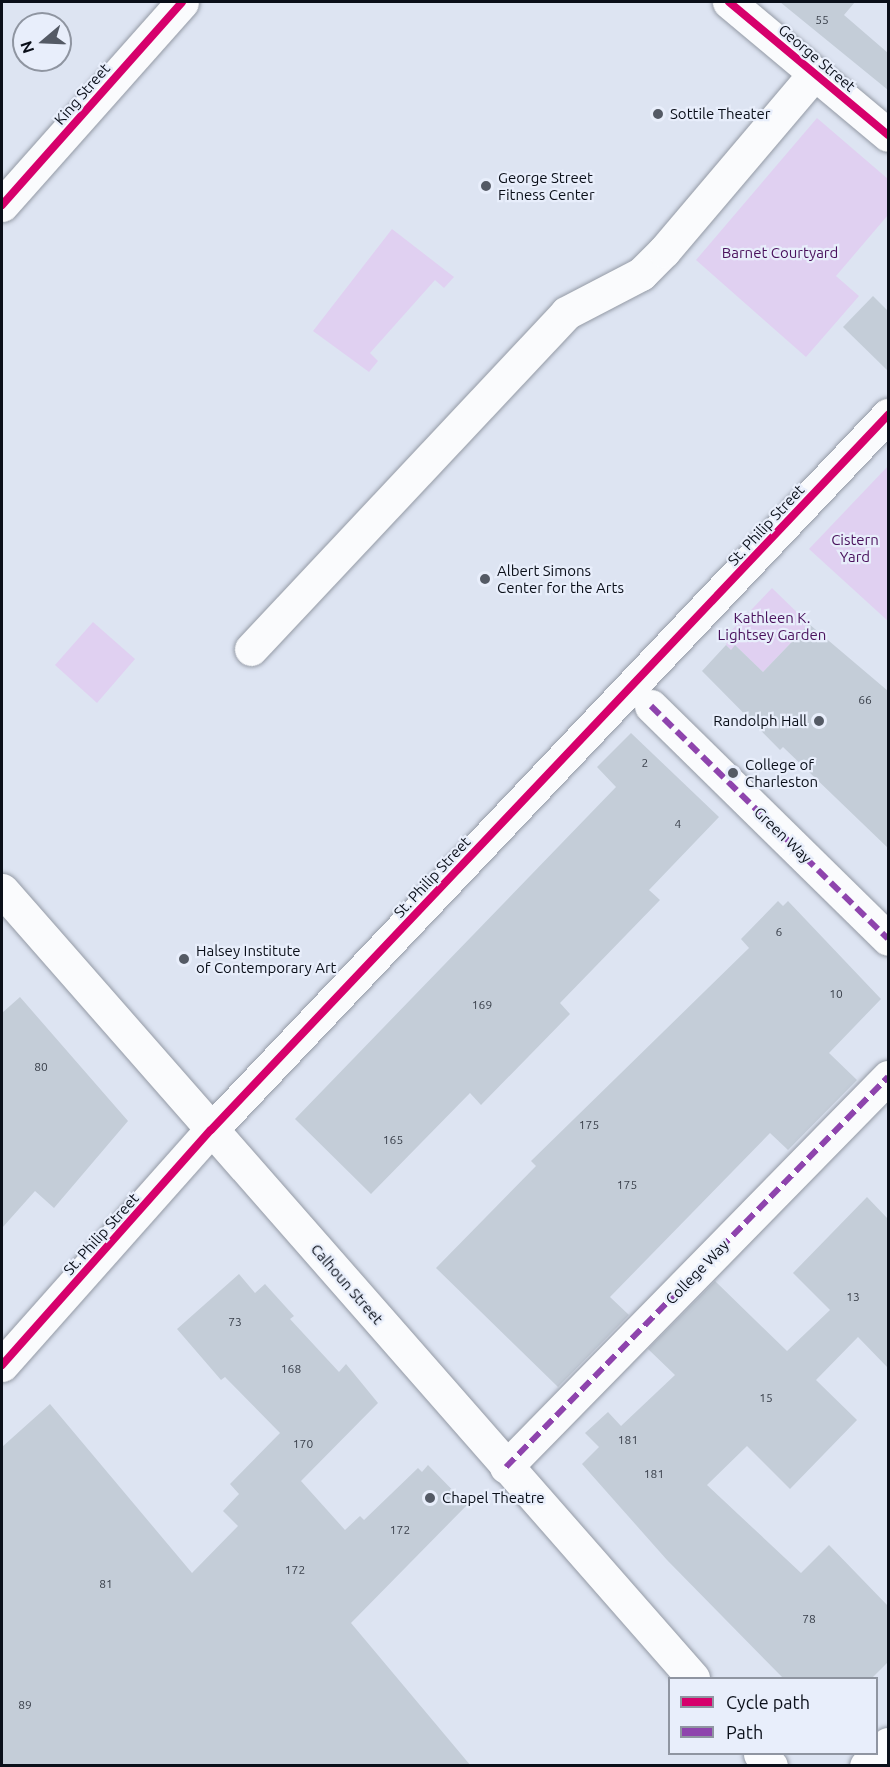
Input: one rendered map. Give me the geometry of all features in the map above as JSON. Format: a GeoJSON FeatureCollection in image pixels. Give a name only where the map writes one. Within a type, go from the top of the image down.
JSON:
{"type":"FeatureCollection","features":[{"type":"Feature","properties":{"kind":"street","name":"King Street"},"geometry":{"type":"LineString","coordinates":[[2,205],[182,2]]}},
{"type":"Feature","properties":{"kind":"street","name":"George Street"},"geometry":{"type":"LineString","coordinates":[[729,2],[888,135]]}},
{"type":"Feature","properties":{"kind":"street"},"geometry":{"type":"LineString","coordinates":[[251,649],[566,312],[641,274],[815,73]]}},
{"type":"Feature","properties":{"kind":"street","name":"St. Philip Street"},"geometry":{"type":"LineString","coordinates":[[2,1365],[211,1130],[888,415]]}},
{"type":"Feature","properties":{"kind":"street","name":"Green Way"},"geometry":{"type":"LineString","coordinates":[[651,706],[888,939]]}},
{"type":"Feature","properties":{"kind":"street","name":"Calhoun Street"},"geometry":{"type":"LineString","coordinates":[[2,890],[692,1677]]}},
{"type":"Feature","properties":{"kind":"street","name":"College Way"},"geometry":{"type":"LineString","coordinates":[[506,1467],[888,1077]]}},
{"type":"Feature","properties":{"kind":"street"},"geometry":{"type":"LineString","coordinates":[[866,1766],[877,1755]]}},
{"type":"Feature","properties":{"kind":"green space","name":"Barnet Courtyard"},"geometry":{"type":"Polygon","coordinates":[[[817,118],[888,179],[888,215],[836,276],[859,296],[806,357],[696,260],[817,118]]]}},
{"type":"Feature","properties":{"kind":"green space"},"geometry":{"type":"Polygon","coordinates":[[[392,229],[454,277],[444,288],[435,280],[370,353],[378,361],[369,372],[313,331],[392,229]]]}},
{"type":"Feature","properties":{"kind":"green space","name":"Cistern Yard"},"geometry":{"type":"Polygon","coordinates":[[[888,466],[888,621],[809,549],[888,466]]]}},
{"type":"Feature","properties":{"kind":"green space","name":"Kathleen K. Lightsey Garden"},"geometry":{"type":"Polygon","coordinates":[[[772,588],[809,624],[763,672],[736,646],[731,650],[726,645],[730,632],[772,588]]]}},
{"type":"Feature","properties":{"kind":"green space"},"geometry":{"type":"Polygon","coordinates":[[[93,622],[135,659],[97,703],[55,665],[93,622]]]}},
{"type":"Feature","properties":{"kind":"building"},"geometry":{"type":"Polygon","coordinates":[[[780,2],[855,2],[844,15],[888,53],[888,90],[780,2]]]}},
{"type":"Feature","properties":{"kind":"building"},"geometry":{"type":"Polygon","coordinates":[[[873,296],[888,311],[888,371],[843,327],[873,296]]]}},
{"type":"Feature","properties":{"kind":"building","name":"Randolph Hall"},"geometry":{"type":"Polygon","coordinates":[[[809,624],[888,691],[888,848],[783,747],[780,750],[702,671],[726,645],[731,650],[735,645],[763,672],[809,624]]]}},
{"type":"Feature","properties":{"kind":"building"},"geometry":{"type":"Polygon","coordinates":[[[631,733],[719,817],[649,890],[660,900],[560,1003],[570,1014],[481,1105],[470,1093],[371,1194],[295,1119],[616,787],[597,767],[631,733]]]}},
{"type":"Feature","properties":{"kind":"building"},"geometry":{"type":"Polygon","coordinates":[[[778,901],[783,906],[788,901],[881,999],[829,1053],[857,1080],[788,1150],[770,1133],[610,1297],[629,1315],[558,1387],[436,1268],[536,1166],[531,1161],[749,948],[741,939],[778,901]]]}},
{"type":"Feature","properties":{"kind":"building"},"geometry":{"type":"Polygon","coordinates":[[[20,997],[128,1121],[54,1208],[35,1191],[2,1228],[2,1013],[20,997]]]}},
{"type":"Feature","properties":{"kind":"building"},"geometry":{"type":"Polygon","coordinates":[[[867,1197],[888,1219],[888,1368],[858,1337],[816,1380],[857,1420],[790,1489],[747,1446],[707,1485],[801,1573],[829,1545],[888,1606],[888,1662],[873,1677],[782,1677],[667,1560],[582,1464],[599,1447],[585,1433],[608,1412],[621,1426],[675,1375],[648,1349],[715,1281],[787,1351],[830,1310],[793,1273],[867,1197]]]}},
{"type":"Feature","properties":{"kind":"building"},"geometry":{"type":"Polygon","coordinates":[[[239,1274],[255,1293],[265,1284],[294,1316],[290,1319],[339,1372],[346,1364],[378,1403],[301,1481],[345,1530],[360,1516],[364,1520],[418,1468],[422,1472],[428,1465],[467,1505],[351,1623],[471,1766],[2,1766],[2,1447],[50,1404],[192,1573],[238,1526],[223,1511],[239,1494],[230,1484],[280,1433],[225,1377],[221,1380],[177,1329],[239,1274]]]}},
{"type":"Feature","properties":{"kind":"marked path"},"geometry":{"type":"LineString","coordinates":[[651,706],[888,939]]}},
{"type":"Feature","properties":{"kind":"marked path"},"geometry":{"type":"LineString","coordinates":[[506,1467],[888,1077]]}},
{"type":"Feature","properties":{"kind":"cycle path"},"geometry":{"type":"LineString","coordinates":[[2,205],[182,2]]}},
{"type":"Feature","properties":{"kind":"cycle path"},"geometry":{"type":"LineString","coordinates":[[729,2],[888,135]]}},
{"type":"Feature","properties":{"kind":"cycle path"},"geometry":{"type":"LineString","coordinates":[[2,1365],[211,1130],[888,415]]}},
{"type":"Feature","properties":{"kind":"place","name":"Sottile Theater"},"geometry":{"type":"Point","coordinates":[658,114]}},
{"type":"Feature","properties":{"kind":"place","name":"George Street Fitness Center"},"geometry":{"type":"Point","coordinates":[486,186]}},
{"type":"Feature","properties":{"kind":"place","name":"Albert Simons Center for the Arts"},"geometry":{"type":"Point","coordinates":[485,579]}},
{"type":"Feature","properties":{"kind":"place","name":"Randolph Hall"},"geometry":{"type":"Point","coordinates":[819,721]}},
{"type":"Feature","properties":{"kind":"place","name":"College of Charleston"},"geometry":{"type":"Point","coordinates":[733,773]}},
{"type":"Feature","properties":{"kind":"place","name":"Halsey Institute of Contemporary Art"},"geometry":{"type":"Point","coordinates":[184,959]}},
{"type":"Feature","properties":{"kind":"place","name":"Chapel Theatre"},"geometry":{"type":"Point","coordinates":[430,1498]}}]}
